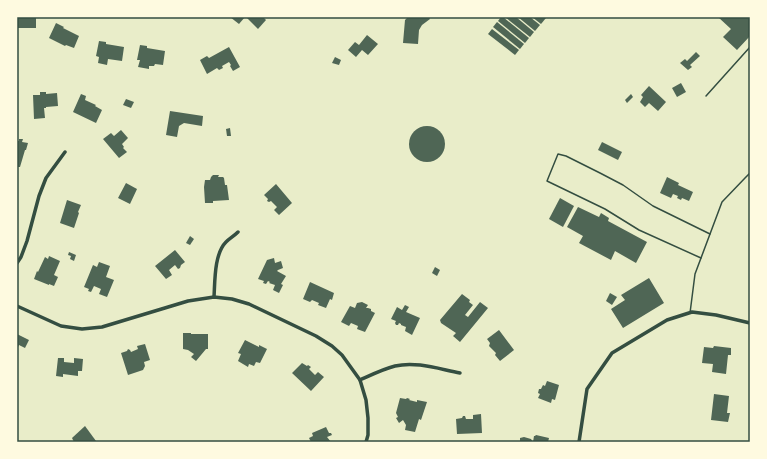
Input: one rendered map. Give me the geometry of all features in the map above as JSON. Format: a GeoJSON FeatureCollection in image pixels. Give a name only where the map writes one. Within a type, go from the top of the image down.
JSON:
{"type":"FeatureCollection","features":[{"type":"Feature","properties":{"kind":"street"},"geometry":{"type":"LineString","coordinates":[[17,262],[21,257],[28,241],[39,196],[46,178],[65,152]]}},
{"type":"Feature","properties":{"kind":"street"},"geometry":{"type":"LineString","coordinates":[[214,297],[217,262],[221,249],[225,243],[238,232]]}},
{"type":"Feature","properties":{"kind":"street"},"geometry":{"type":"LineString","coordinates":[[17,306],[61,326],[82,329],[102,326],[188,301],[214,297],[232,299],[249,304],[316,336],[332,346],[342,355],[360,380],[366,400],[368,418],[368,435],[366,442]]}},
{"type":"Feature","properties":{"kind":"street"},"geometry":{"type":"LineString","coordinates":[[579,442],[587,389],[612,353],[667,320],[692,312],[716,315],[750,323]]}},
{"type":"Feature","properties":{"kind":"street"},"geometry":{"type":"LineString","coordinates":[[360,380],[379,371],[396,366],[423,365],[460,372]]}},
{"type":"Feature","properties":{"kind":"lane"},"geometry":{"type":"LineString","coordinates":[[706,96],[750,47]]}},
{"type":"Feature","properties":{"kind":"lane"},"geometry":{"type":"LineString","coordinates":[[701,258],[639,230],[605,210],[547,180],[558,154],[566,156],[623,185],[653,206],[710,234]]}},
{"type":"Feature","properties":{"kind":"lane"},"geometry":{"type":"LineString","coordinates":[[690,313],[695,274],[722,202],[750,173]]}},
{"type":"Feature","properties":{"kind":"building"},"geometry":{"type":"Polygon","coordinates":[[[17,17],[36,17],[36,28],[18,28],[17,17]]]}},
{"type":"Feature","properties":{"kind":"building"},"geometry":{"type":"Polygon","coordinates":[[[230,17],[245,17],[239,24],[230,17]]]}},
{"type":"Feature","properties":{"kind":"building"},"geometry":{"type":"Polygon","coordinates":[[[246,17],[263,17],[266,20],[258,29],[246,17]]]}},
{"type":"Feature","properties":{"kind":"building"},"geometry":{"type":"Polygon","coordinates":[[[408,17],[429,17],[430,19],[422,25],[419,30],[418,44],[403,43],[405,20],[408,17]]]}},
{"type":"Feature","properties":{"kind":"building"},"geometry":{"type":"Polygon","coordinates":[[[501,17],[529,38],[525,43],[498,21],[501,17]]]}},
{"type":"Feature","properties":{"kind":"building"},"geometry":{"type":"Polygon","coordinates":[[[505,17],[516,17],[534,32],[530,37],[505,17]]]}},
{"type":"Feature","properties":{"kind":"building"},"geometry":{"type":"Polygon","coordinates":[[[518,17],[530,17],[540,25],[535,31],[518,17]]]}},
{"type":"Feature","properties":{"kind":"building"},"geometry":{"type":"Polygon","coordinates":[[[532,17],[544,17],[546,18],[541,24],[532,17]]]}},
{"type":"Feature","properties":{"kind":"building"},"geometry":{"type":"Polygon","coordinates":[[[718,17],[750,17],[750,36],[737,50],[723,37],[731,29],[718,17]]]}},
{"type":"Feature","properties":{"kind":"building"},"geometry":{"type":"Polygon","coordinates":[[[497,22],[524,44],[520,49],[493,27],[497,22]]]}},
{"type":"Feature","properties":{"kind":"building"},"geometry":{"type":"Polygon","coordinates":[[[56,23],[79,36],[74,48],[65,46],[49,38],[56,23]]]}},
{"type":"Feature","properties":{"kind":"building"},"geometry":{"type":"Polygon","coordinates":[[[492,29],[519,50],[515,55],[488,34],[492,29]]]}},
{"type":"Feature","properties":{"kind":"building"},"geometry":{"type":"Polygon","coordinates":[[[367,35],[378,44],[368,55],[362,50],[356,57],[348,50],[355,42],[359,45],[367,35]]]}},
{"type":"Feature","properties":{"kind":"building"},"geometry":{"type":"Polygon","coordinates":[[[99,41],[106,42],[106,44],[124,47],[122,61],[108,59],[107,65],[98,63],[99,57],[96,56],[99,41]]]}},
{"type":"Feature","properties":{"kind":"building"},"geometry":{"type":"Polygon","coordinates":[[[140,45],[147,46],[147,48],[165,51],[163,65],[155,64],[154,66],[149,66],[149,69],[138,67],[140,60],[137,60],[140,45]]]}},
{"type":"Feature","properties":{"kind":"building"},"geometry":{"type":"Polygon","coordinates":[[[229,47],[240,67],[233,71],[229,62],[222,66],[223,68],[219,70],[217,68],[207,74],[200,60],[207,56],[209,58],[229,47]]]}},
{"type":"Feature","properties":{"kind":"building"},"geometry":{"type":"Polygon","coordinates":[[[696,52],[700,56],[690,65],[692,67],[688,70],[680,63],[685,59],[687,61],[696,52]]]}},
{"type":"Feature","properties":{"kind":"building"},"geometry":{"type":"Polygon","coordinates":[[[335,57],[341,60],[339,65],[332,63],[335,57]]]}},
{"type":"Feature","properties":{"kind":"building"},"geometry":{"type":"Polygon","coordinates":[[[681,83],[686,92],[677,97],[672,88],[681,83]]]}},
{"type":"Feature","properties":{"kind":"building"},"geometry":{"type":"Polygon","coordinates":[[[649,86],[666,102],[658,111],[649,103],[645,107],[640,102],[643,97],[641,95],[649,86]]]}},
{"type":"Feature","properties":{"kind":"building"},"geometry":{"type":"Polygon","coordinates":[[[40,92],[46,92],[46,94],[57,93],[58,106],[44,108],[45,118],[34,119],[33,95],[40,95],[40,92]]]}},
{"type":"Feature","properties":{"kind":"building"},"geometry":{"type":"Polygon","coordinates":[[[81,94],[86,96],[85,100],[96,105],[95,106],[102,110],[96,123],[73,112],[81,94]]]}},
{"type":"Feature","properties":{"kind":"building"},"geometry":{"type":"Polygon","coordinates":[[[631,94],[633,97],[627,103],[625,100],[631,94]]]}},
{"type":"Feature","properties":{"kind":"building"},"geometry":{"type":"Polygon","coordinates":[[[126,99],[134,102],[131,108],[123,105],[126,99]]]}},
{"type":"Feature","properties":{"kind":"building"},"geometry":{"type":"Polygon","coordinates":[[[170,111],[203,116],[202,126],[184,123],[179,126],[177,137],[166,135],[170,111]]]}},
{"type":"Feature","properties":{"kind":"building"},"geometry":{"type":"Polygon","coordinates":[[[427,126],[440,131],[445,144],[440,157],[427,162],[414,157],[409,144],[414,131],[427,126]]]}},
{"type":"Feature","properties":{"kind":"building"},"geometry":{"type":"Polygon","coordinates":[[[230,128],[231,136],[227,136],[226,129],[230,128]]]}},
{"type":"Feature","properties":{"kind":"building"},"geometry":{"type":"Polygon","coordinates":[[[121,130],[128,138],[122,144],[124,147],[123,148],[127,152],[119,158],[103,139],[111,133],[114,136],[121,130]]]}},
{"type":"Feature","properties":{"kind":"building"},"geometry":{"type":"Polygon","coordinates":[[[19,139],[23,139],[22,142],[28,143],[20,167],[17,167],[17,141],[19,141],[19,139]]]}},
{"type":"Feature","properties":{"kind":"building"},"geometry":{"type":"Polygon","coordinates":[[[602,142],[622,152],[618,160],[598,150],[602,142]]]}},
{"type":"Feature","properties":{"kind":"building"},"geometry":{"type":"Polygon","coordinates":[[[213,175],[219,175],[218,177],[224,178],[225,185],[227,185],[229,200],[205,203],[205,180],[210,180],[213,175]]]}},
{"type":"Feature","properties":{"kind":"building"},"geometry":{"type":"Polygon","coordinates":[[[667,177],[679,183],[678,185],[693,192],[689,201],[682,198],[681,200],[677,198],[678,196],[673,194],[671,198],[660,193],[667,177]]]}},
{"type":"Feature","properties":{"kind":"building"},"geometry":{"type":"Polygon","coordinates":[[[126,183],[137,189],[130,204],[118,198],[126,183]]]}},
{"type":"Feature","properties":{"kind":"building"},"geometry":{"type":"Polygon","coordinates":[[[276,184],[292,203],[279,215],[274,210],[277,207],[271,201],[267,201],[268,199],[264,195],[276,184]]]}},
{"type":"Feature","properties":{"kind":"building"},"geometry":{"type":"Polygon","coordinates":[[[560,198],[574,206],[563,227],[549,219],[560,198]]]}},
{"type":"Feature","properties":{"kind":"building"},"geometry":{"type":"Polygon","coordinates":[[[67,200],[81,205],[74,228],[60,223],[67,200]]]}},
{"type":"Feature","properties":{"kind":"building"},"geometry":{"type":"Polygon","coordinates":[[[578,207],[599,217],[601,213],[609,218],[608,221],[647,242],[636,263],[615,251],[611,260],[579,243],[583,236],[567,227],[578,207]]]}},
{"type":"Feature","properties":{"kind":"building"},"geometry":{"type":"Polygon","coordinates":[[[190,236],[194,239],[190,245],[186,243],[190,236]]]}},
{"type":"Feature","properties":{"kind":"building"},"geometry":{"type":"Polygon","coordinates":[[[175,250],[185,262],[178,269],[175,265],[169,270],[172,275],[166,279],[155,266],[175,250]]]}},
{"type":"Feature","properties":{"kind":"building"},"geometry":{"type":"Polygon","coordinates":[[[69,252],[76,255],[74,261],[70,259],[71,256],[68,255],[69,252]]]}},
{"type":"Feature","properties":{"kind":"building"},"geometry":{"type":"Polygon","coordinates":[[[49,256],[60,261],[54,275],[58,277],[54,286],[34,279],[45,257],[48,259],[49,256]]]}},
{"type":"Feature","properties":{"kind":"building"},"geometry":{"type":"Polygon","coordinates":[[[274,258],[275,263],[281,261],[283,268],[277,271],[286,276],[281,284],[283,285],[279,293],[273,290],[275,285],[269,283],[270,282],[268,281],[266,284],[263,283],[264,281],[258,279],[267,260],[274,258]]]}},
{"type":"Feature","properties":{"kind":"building"},"geometry":{"type":"Polygon","coordinates":[[[99,262],[110,266],[106,277],[114,280],[107,297],[99,294],[101,289],[94,286],[91,292],[88,291],[89,289],[84,287],[93,265],[97,267],[99,262]]]}},
{"type":"Feature","properties":{"kind":"building"},"geometry":{"type":"Polygon","coordinates":[[[435,267],[440,270],[437,276],[432,273],[435,267]]]}},
{"type":"Feature","properties":{"kind":"building"},"geometry":{"type":"Polygon","coordinates":[[[649,278],[664,303],[623,328],[611,309],[625,300],[621,295],[649,278]]]}},
{"type":"Feature","properties":{"kind":"building"},"geometry":{"type":"Polygon","coordinates":[[[310,282],[334,293],[332,300],[330,299],[326,308],[318,305],[319,303],[312,300],[310,302],[303,299],[310,282]]]}},
{"type":"Feature","properties":{"kind":"building"},"geometry":{"type":"Polygon","coordinates":[[[610,293],[617,297],[612,305],[606,301],[610,293]]]}},
{"type":"Feature","properties":{"kind":"building"},"geometry":{"type":"Polygon","coordinates":[[[462,294],[470,300],[469,302],[473,305],[465,315],[468,317],[480,302],[488,308],[460,342],[453,336],[456,333],[441,323],[440,320],[462,294]]]}},
{"type":"Feature","properties":{"kind":"building"},"geometry":{"type":"Polygon","coordinates":[[[362,302],[368,305],[366,308],[371,309],[371,311],[375,313],[365,332],[357,329],[358,326],[351,323],[349,326],[341,322],[350,306],[355,308],[357,303],[362,302]]]}},
{"type":"Feature","properties":{"kind":"building"},"geometry":{"type":"Polygon","coordinates":[[[405,305],[409,307],[406,312],[420,318],[412,335],[405,331],[406,327],[399,323],[396,325],[396,321],[391,319],[397,307],[402,310],[405,305]]]}},
{"type":"Feature","properties":{"kind":"building"},"geometry":{"type":"Polygon","coordinates":[[[499,330],[514,350],[500,361],[495,355],[496,353],[489,346],[490,343],[487,339],[499,330]]]}},
{"type":"Feature","properties":{"kind":"building"},"geometry":{"type":"Polygon","coordinates":[[[183,333],[208,334],[208,349],[206,349],[196,361],[191,357],[194,354],[183,349],[183,333]]]}},
{"type":"Feature","properties":{"kind":"building"},"geometry":{"type":"Polygon","coordinates":[[[17,334],[29,340],[25,348],[19,345],[17,349],[17,334]]]}},
{"type":"Feature","properties":{"kind":"building"},"geometry":{"type":"Polygon","coordinates":[[[245,340],[267,349],[260,363],[256,362],[254,366],[249,364],[248,367],[238,361],[241,354],[238,353],[245,340]]]}},
{"type":"Feature","properties":{"kind":"building"},"geometry":{"type":"Polygon","coordinates":[[[145,344],[150,360],[144,362],[145,366],[143,370],[128,375],[121,353],[127,351],[128,349],[131,352],[138,349],[137,346],[145,344]]]}},
{"type":"Feature","properties":{"kind":"building"},"geometry":{"type":"Polygon","coordinates":[[[714,346],[731,348],[731,355],[728,355],[726,374],[712,372],[713,364],[702,363],[704,347],[713,348],[714,346]]]}},
{"type":"Feature","properties":{"kind":"building"},"geometry":{"type":"Polygon","coordinates":[[[58,358],[64,358],[64,362],[74,363],[74,358],[83,359],[82,371],[78,371],[78,376],[63,374],[63,377],[56,376],[58,358]]]}},
{"type":"Feature","properties":{"kind":"building"},"geometry":{"type":"Polygon","coordinates":[[[302,363],[311,367],[309,369],[315,375],[318,372],[324,377],[311,391],[292,373],[302,363]]]}},
{"type":"Feature","properties":{"kind":"building"},"geometry":{"type":"Polygon","coordinates":[[[547,381],[559,385],[555,400],[552,399],[551,403],[538,398],[540,394],[538,393],[539,389],[541,389],[543,385],[545,386],[547,381]]]}},
{"type":"Feature","properties":{"kind":"building"},"geometry":{"type":"Polygon","coordinates":[[[714,394],[729,396],[727,413],[730,413],[728,422],[711,420],[714,394]]]}},
{"type":"Feature","properties":{"kind":"building"},"geometry":{"type":"Polygon","coordinates":[[[400,398],[407,398],[417,402],[417,400],[427,402],[415,432],[405,430],[406,425],[403,420],[399,423],[396,418],[398,417],[396,413],[400,398]]]}},
{"type":"Feature","properties":{"kind":"building"},"geometry":{"type":"Polygon","coordinates":[[[481,414],[482,433],[457,434],[456,419],[465,416],[466,419],[473,419],[473,415],[481,414]]]}},
{"type":"Feature","properties":{"kind":"building"},"geometry":{"type":"Polygon","coordinates":[[[85,426],[96,441],[74,442],[72,438],[85,426]]]}},
{"type":"Feature","properties":{"kind":"building"},"geometry":{"type":"Polygon","coordinates":[[[326,427],[332,435],[327,437],[331,442],[311,442],[309,438],[313,436],[312,433],[326,427]]]}},
{"type":"Feature","properties":{"kind":"building"},"geometry":{"type":"Polygon","coordinates":[[[536,435],[549,438],[548,442],[533,442],[534,436],[536,435]]]}},
{"type":"Feature","properties":{"kind":"building"},"geometry":{"type":"Polygon","coordinates":[[[524,437],[531,439],[533,442],[520,442],[520,438],[524,437]]]}}]}
